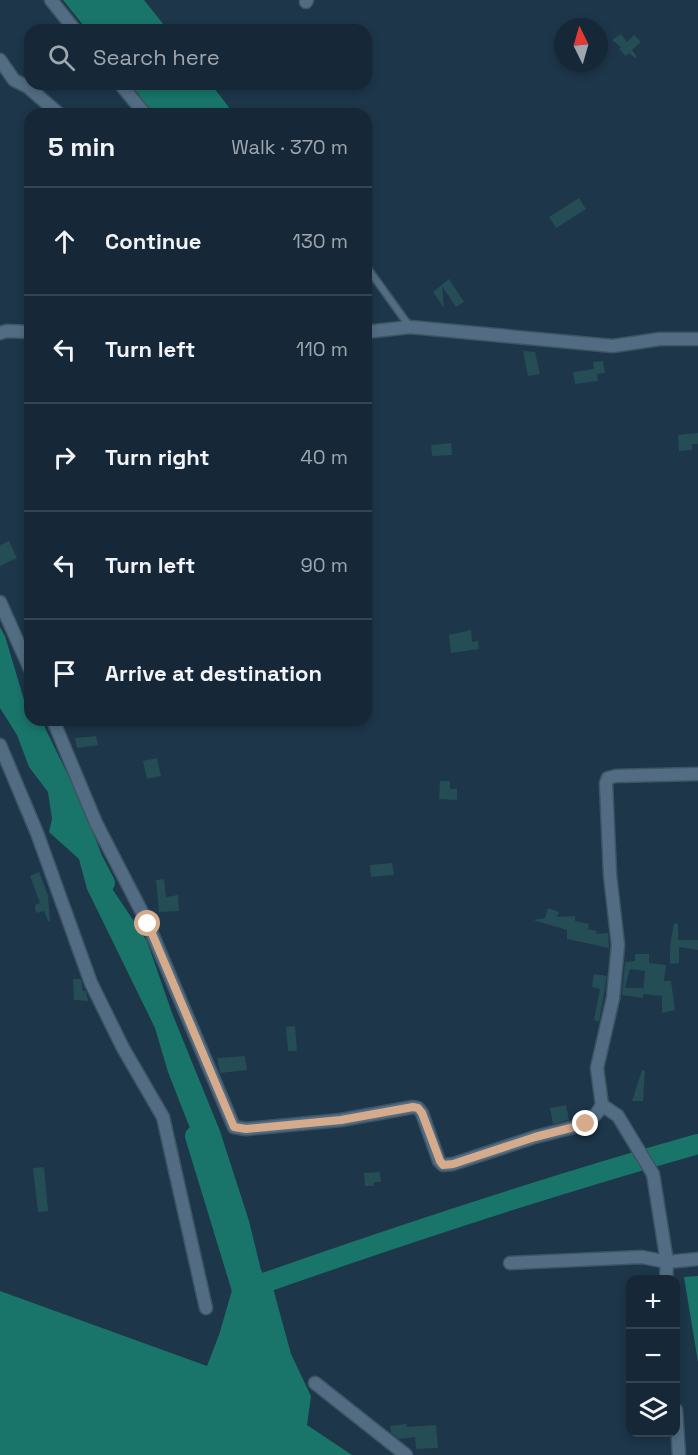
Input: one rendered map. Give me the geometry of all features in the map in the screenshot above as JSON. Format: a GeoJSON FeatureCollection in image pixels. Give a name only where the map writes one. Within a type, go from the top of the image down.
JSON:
{"type":"FeatureCollection","features":[{"type":"Feature","properties":{"kind":"street"},"geometry":{"type":"LineString","coordinates":[[51,0],[70,24]]}},
{"type":"Feature","properties":{"kind":"street"},"geometry":{"type":"LineString","coordinates":[[0,60],[14,80],[24,85]]}},
{"type":"Feature","properties":{"kind":"street"},"geometry":{"type":"LineString","coordinates":[[31,90],[51,108]]}},
{"type":"Feature","properties":{"kind":"street"},"geometry":{"type":"LineString","coordinates":[[125,90],[140,108]]}},
{"type":"Feature","properties":{"kind":"street"},"geometry":{"type":"LineString","coordinates":[[372,331],[410,327],[613,346],[660,339],[698,339]]}},
{"type":"Feature","properties":{"kind":"street"},"geometry":{"type":"LineString","coordinates":[[0,333],[24,332]]}},
{"type":"Feature","properties":{"kind":"street"},"geometry":{"type":"LineString","coordinates":[[0,602],[24,656]]}},
{"type":"Feature","properties":{"kind":"street"},"geometry":{"type":"LineString","coordinates":[[56,726],[96,823],[148,924],[234,1127],[246,1129],[341,1120],[413,1107],[418,1108],[422,1113],[443,1165],[586,1124],[602,1105]]}},
{"type":"Feature","properties":{"kind":"street"},"geometry":{"type":"LineString","coordinates":[[0,745],[37,833],[91,983],[123,1048],[164,1117],[206,1308]]}},
{"type":"Feature","properties":{"kind":"street"},"geometry":{"type":"LineString","coordinates":[[666,1275],[667,1262],[653,1174],[618,1116],[602,1105],[597,1068],[613,998],[618,945],[610,876],[606,783],[608,778],[616,776],[698,774]]}},
{"type":"Feature","properties":{"kind":"street"},"geometry":{"type":"LineString","coordinates":[[510,1263],[642,1257],[667,1262],[698,1259]]}},
{"type":"Feature","properties":{"kind":"street"},"geometry":{"type":"LineString","coordinates":[[315,1383],[406,1455]]}},
{"type":"Feature","properties":{"kind":"street"},"geometry":{"type":"LineString","coordinates":[[677,1437],[678,1453],[691,1455]]}},
{"type":"Feature","properties":{"kind":"lane"},"geometry":{"type":"LineString","coordinates":[[372,274],[410,327]]}},
{"type":"Feature","properties":{"kind":"shaded area"},"geometry":{"type":"Polygon","coordinates":[[[63,0],[144,0],[163,24],[82,24],[63,0]]]}},
{"type":"Feature","properties":{"kind":"shaded area"},"geometry":{"type":"Polygon","coordinates":[[[135,90],[216,90],[229,108],[149,108],[135,90]]]}},
{"type":"Feature","properties":{"kind":"shaded area"},"geometry":{"type":"Polygon","coordinates":[[[0,627],[5,636],[24,700],[24,726],[33,726],[73,808],[93,860],[147,941],[172,1013],[220,1131],[249,1221],[261,1270],[273,1288],[291,1354],[311,1396],[307,1425],[352,1455],[0,1455],[0,1291],[207,1366],[219,1335],[237,1273],[230,1242],[202,1159],[168,1072],[155,1028],[87,889],[79,859],[49,832],[52,819],[48,792],[29,767],[17,735],[0,708],[0,627]]]}},
{"type":"Feature","properties":{"kind":"shaded area"},"geometry":{"type":"Polygon","coordinates":[[[698,1276],[698,1362],[684,1277],[698,1276]]]}},
{"type":"Feature","properties":{"kind":"building"},"geometry":{"type":"Polygon","coordinates":[[[621,34],[627,42],[634,35],[641,42],[632,50],[637,57],[629,53],[626,56],[619,49],[621,47],[612,40],[621,34]]]}},
{"type":"Feature","properties":{"kind":"building"},"geometry":{"type":"Polygon","coordinates":[[[579,198],[586,209],[556,228],[549,217],[579,198]]]}},
{"type":"Feature","properties":{"kind":"building"},"geometry":{"type":"Polygon","coordinates":[[[449,279],[464,302],[456,307],[442,286],[444,308],[433,292],[449,279]]]}},
{"type":"Feature","properties":{"kind":"building"},"geometry":{"type":"Polygon","coordinates":[[[523,351],[535,352],[540,374],[528,376],[523,351]]]}},
{"type":"Feature","properties":{"kind":"building"},"geometry":{"type":"Polygon","coordinates":[[[603,361],[605,373],[597,374],[598,381],[575,384],[573,372],[594,369],[593,362],[603,361]]]}},
{"type":"Feature","properties":{"kind":"building"},"geometry":{"type":"Polygon","coordinates":[[[698,433],[698,444],[692,444],[692,450],[679,451],[678,435],[698,433]]]}},
{"type":"Feature","properties":{"kind":"building"},"geometry":{"type":"Polygon","coordinates":[[[451,443],[452,455],[432,456],[431,445],[451,443]]]}},
{"type":"Feature","properties":{"kind":"building"},"geometry":{"type":"Polygon","coordinates":[[[9,541],[17,558],[0,566],[0,545],[9,541]]]}},
{"type":"Feature","properties":{"kind":"building"},"geometry":{"type":"Polygon","coordinates":[[[471,630],[472,642],[478,641],[479,649],[451,653],[449,635],[471,630]]]}},
{"type":"Feature","properties":{"kind":"building"},"geometry":{"type":"Polygon","coordinates":[[[96,736],[98,745],[77,748],[75,738],[96,736]]]}},
{"type":"Feature","properties":{"kind":"building"},"geometry":{"type":"Polygon","coordinates":[[[157,758],[161,776],[147,779],[143,761],[157,758]]]}},
{"type":"Feature","properties":{"kind":"building"},"geometry":{"type":"Polygon","coordinates":[[[440,781],[450,781],[450,789],[457,789],[457,800],[439,799],[440,781]]]}},
{"type":"Feature","properties":{"kind":"building"},"geometry":{"type":"Polygon","coordinates":[[[392,863],[394,875],[371,877],[370,865],[392,863]]]}},
{"type":"Feature","properties":{"kind":"building"},"geometry":{"type":"Polygon","coordinates":[[[39,872],[48,895],[50,921],[44,911],[36,913],[35,905],[40,903],[30,876],[39,872]]]}},
{"type":"Feature","properties":{"kind":"building"},"geometry":{"type":"Polygon","coordinates":[[[164,879],[166,897],[178,895],[179,911],[159,912],[156,880],[164,879]]]}},
{"type":"Feature","properties":{"kind":"building"},"geometry":{"type":"Polygon","coordinates":[[[548,908],[559,912],[557,917],[575,916],[575,921],[589,924],[588,929],[597,931],[596,934],[608,933],[609,948],[567,939],[567,930],[533,920],[545,918],[548,908]]]}},
{"type":"Feature","properties":{"kind":"building"},"geometry":{"type":"Polygon","coordinates":[[[674,923],[678,924],[678,940],[698,940],[698,950],[679,947],[679,963],[670,964],[670,946],[674,923]]]}},
{"type":"Feature","properties":{"kind":"building"},"geometry":{"type":"Polygon","coordinates":[[[635,954],[649,954],[649,963],[666,965],[664,981],[671,981],[675,1010],[662,1013],[662,996],[643,994],[643,998],[622,995],[625,962],[635,961],[635,954]],[[630,969],[625,988],[643,988],[643,994],[645,971],[630,969]]]}},
{"type":"Feature","properties":{"kind":"building"},"geometry":{"type":"Polygon","coordinates":[[[594,974],[607,976],[599,1022],[594,1020],[600,989],[592,987],[594,974]]]}},
{"type":"Feature","properties":{"kind":"building"},"geometry":{"type":"Polygon","coordinates":[[[73,979],[81,979],[88,1001],[74,1000],[73,979]]]}},
{"type":"Feature","properties":{"kind":"building"},"geometry":{"type":"Polygon","coordinates":[[[295,1026],[297,1051],[288,1051],[286,1027],[295,1026]]]}},
{"type":"Feature","properties":{"kind":"building"},"geometry":{"type":"Polygon","coordinates":[[[245,1056],[247,1070],[220,1073],[217,1058],[245,1056]]]}},
{"type":"Feature","properties":{"kind":"building"},"geometry":{"type":"Polygon","coordinates":[[[642,1070],[645,1071],[643,1101],[632,1101],[642,1070]]]}},
{"type":"Feature","properties":{"kind":"building"},"geometry":{"type":"Polygon","coordinates":[[[566,1105],[569,1120],[553,1124],[550,1108],[566,1105]]]}},
{"type":"Feature","properties":{"kind":"building"},"geometry":{"type":"Polygon","coordinates":[[[44,1167],[48,1211],[38,1212],[33,1168],[44,1167]]]}},
{"type":"Feature","properties":{"kind":"building"},"geometry":{"type":"Polygon","coordinates":[[[380,1172],[381,1182],[374,1182],[374,1186],[365,1186],[364,1173],[380,1172]]]}},
{"type":"Feature","properties":{"kind":"building"},"geometry":{"type":"Polygon","coordinates":[[[406,1424],[407,1427],[436,1425],[438,1448],[416,1449],[415,1437],[399,1439],[391,1433],[390,1426],[406,1424]]]}},
{"type":"Feature","properties":{"kind":"waterway"},"geometry":{"type":"LineString","coordinates":[[33,726],[73,808],[93,860],[105,883]]}},
{"type":"Feature","properties":{"kind":"waterway"},"geometry":{"type":"LineString","coordinates":[[195,1136],[243,1297]]}},
{"type":"Feature","properties":{"kind":"waterway"},"geometry":{"type":"LineString","coordinates":[[244,1290],[470,1213],[698,1144]]}},
{"type":"Feature","properties":{"kind":"route"},"geometry":{"type":"LineString","coordinates":[[148,924],[229,1120],[234,1127],[246,1129],[341,1120],[413,1107],[418,1108],[422,1113],[443,1165],[586,1124]]}}]}
